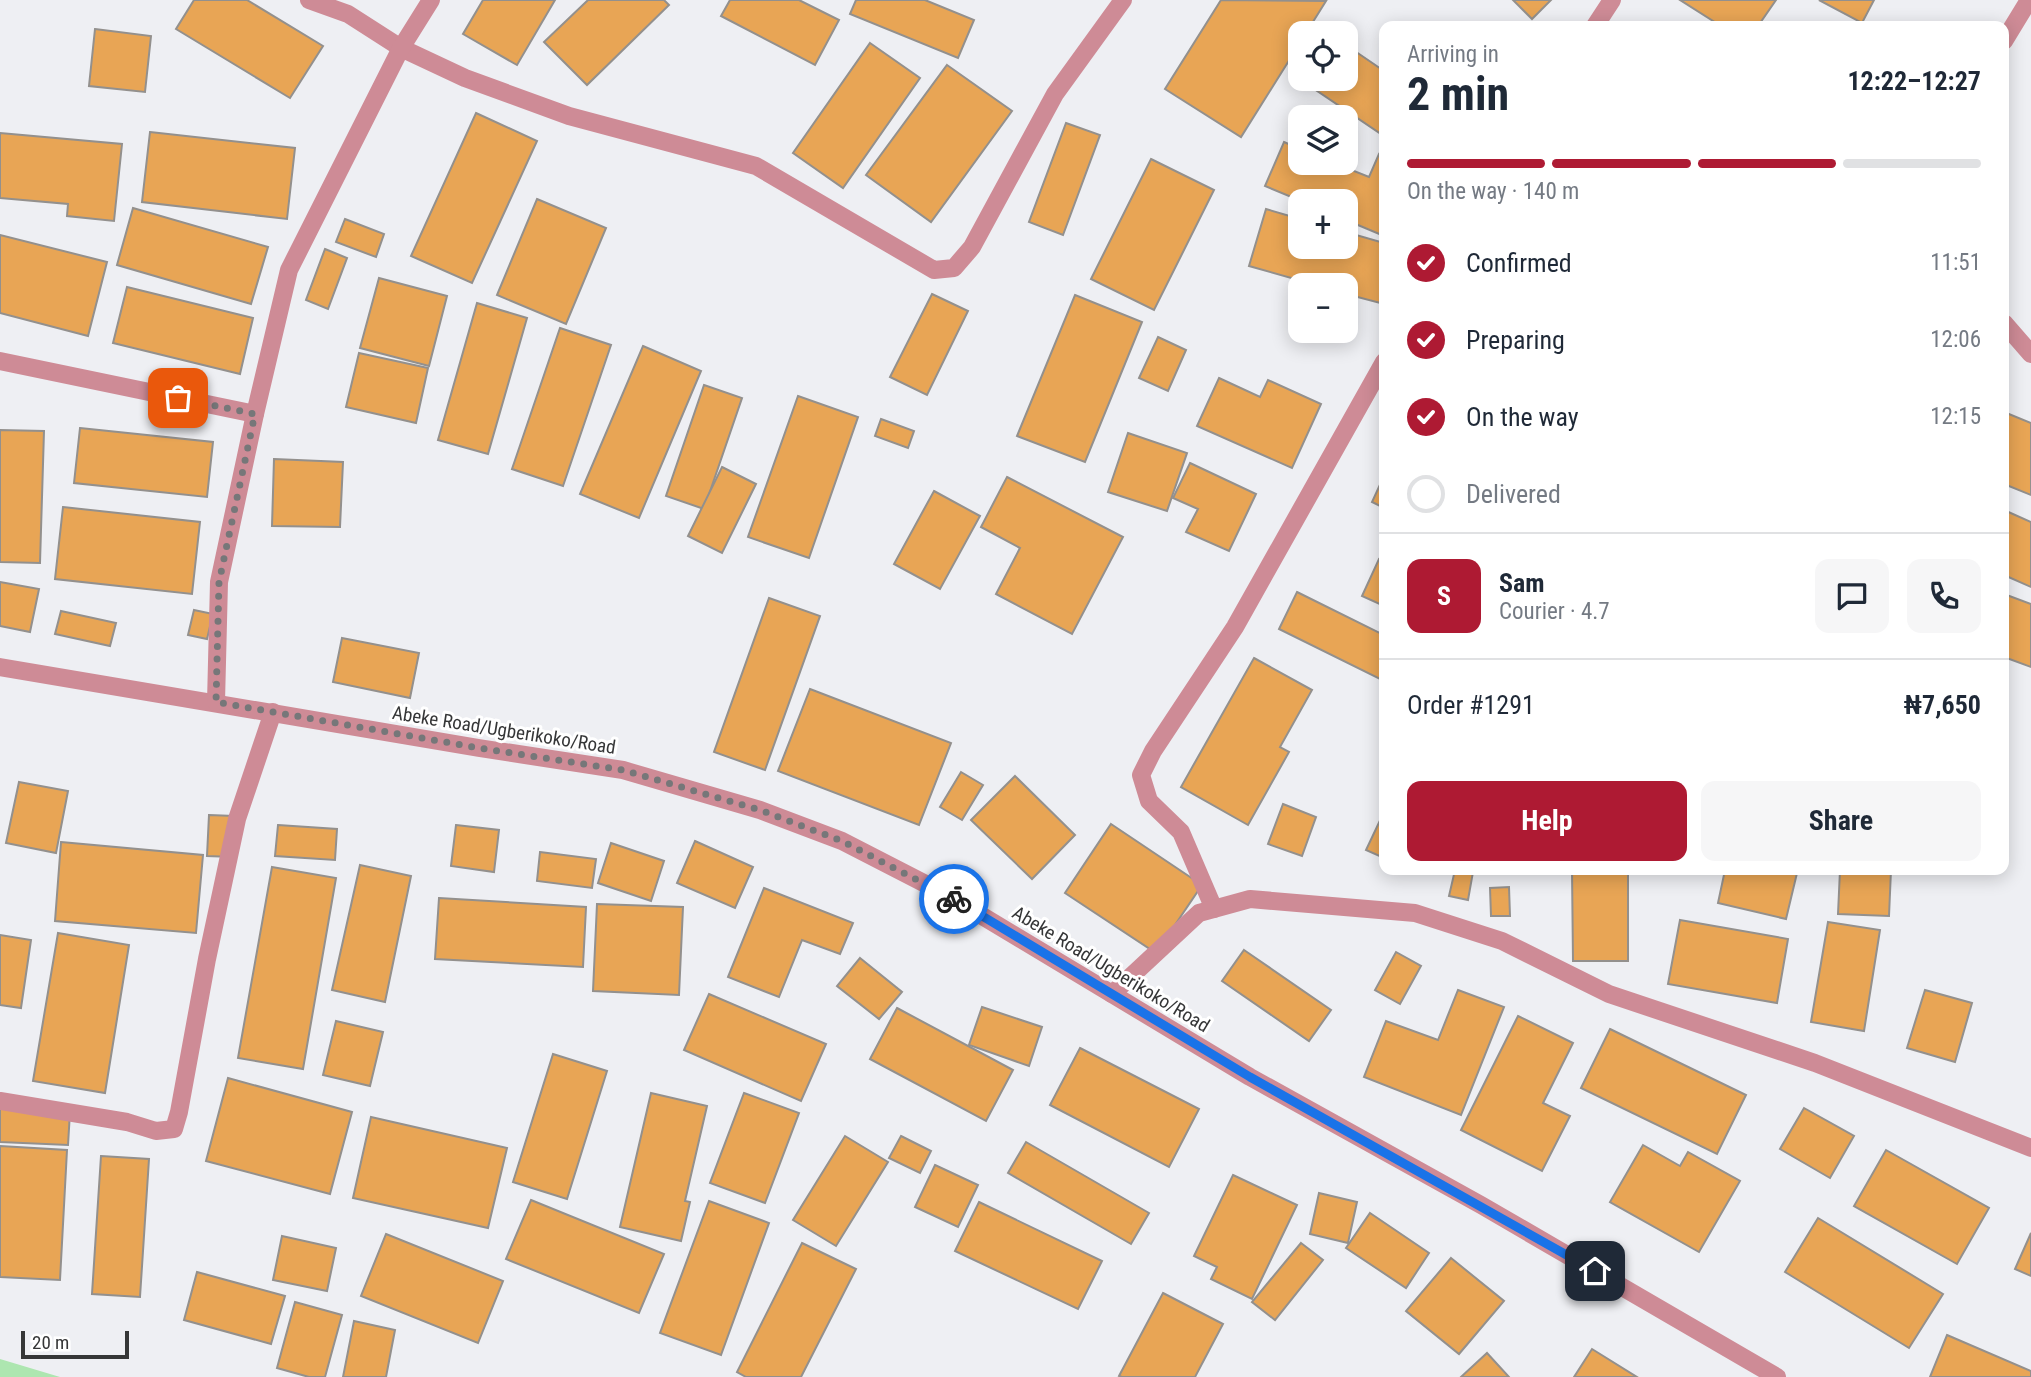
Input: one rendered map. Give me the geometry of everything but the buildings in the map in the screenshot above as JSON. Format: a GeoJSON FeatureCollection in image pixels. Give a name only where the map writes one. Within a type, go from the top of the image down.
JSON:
{"type":"FeatureCollection","features":[{"type":"Feature","properties":{"kind":"street"},"geometry":{"type":"LineString","coordinates":[[309,0],[348,14],[401,48],[465,78],[569,116],[756,166],[934,270],[954,268],[972,247],[1055,94],[1123,0]]}},
{"type":"Feature","properties":{"kind":"street"},"geometry":{"type":"LineString","coordinates":[[216,702],[219,582],[289,270],[401,48],[431,0]]}},
{"type":"Feature","properties":{"kind":"street"},"geometry":{"type":"LineString","coordinates":[[1598,21],[1612,0]]}},
{"type":"Feature","properties":{"kind":"street"},"geometry":{"type":"LineString","coordinates":[[2009,33],[2029,0]]}},
{"type":"Feature","properties":{"kind":"street"},"geometry":{"type":"LineString","coordinates":[[2009,329],[2031,354]]}},
{"type":"Feature","properties":{"kind":"street"},"geometry":{"type":"LineString","coordinates":[[0,361],[255,414]]}},
{"type":"Feature","properties":{"kind":"street"},"geometry":{"type":"LineString","coordinates":[[1214,909],[1181,832],[1149,801],[1141,775],[1153,751],[1235,627],[1379,371]]}},
{"type":"Feature","properties":{"kind":"street","name":"Abeke Road/Ugberikoko/Road"},"geometry":{"type":"LineString","coordinates":[[0,667],[623,770],[760,810],[842,841],[949,896],[1250,1077],[1481,1205],[1777,1377]]}},
{"type":"Feature","properties":{"kind":"street"},"geometry":{"type":"LineString","coordinates":[[0,1101],[127,1122],[156,1131],[174,1129],[237,819],[273,712]]}},
{"type":"Feature","properties":{"kind":"street"},"geometry":{"type":"LineString","coordinates":[[1112,994],[1199,913],[1250,899],[1415,913],[1502,941],[1609,994],[1815,1063],[2031,1148]]}},
{"type":"Feature","properties":{"kind":"green space"},"geometry":{"type":"Polygon","coordinates":[[[0,1359],[60,1377],[0,1377],[0,1359]]]}},
{"type":"Feature","properties":{"kind":"way so far"},"geometry":{"type":"LineString","coordinates":[[178,398],[255,414],[219,582],[216,702],[623,770],[760,810],[842,841],[954,899]]}},
{"type":"Feature","properties":{"kind":"route"},"geometry":{"type":"LineString","coordinates":[[954,899],[1250,1077],[1595,1271]]}}]}
